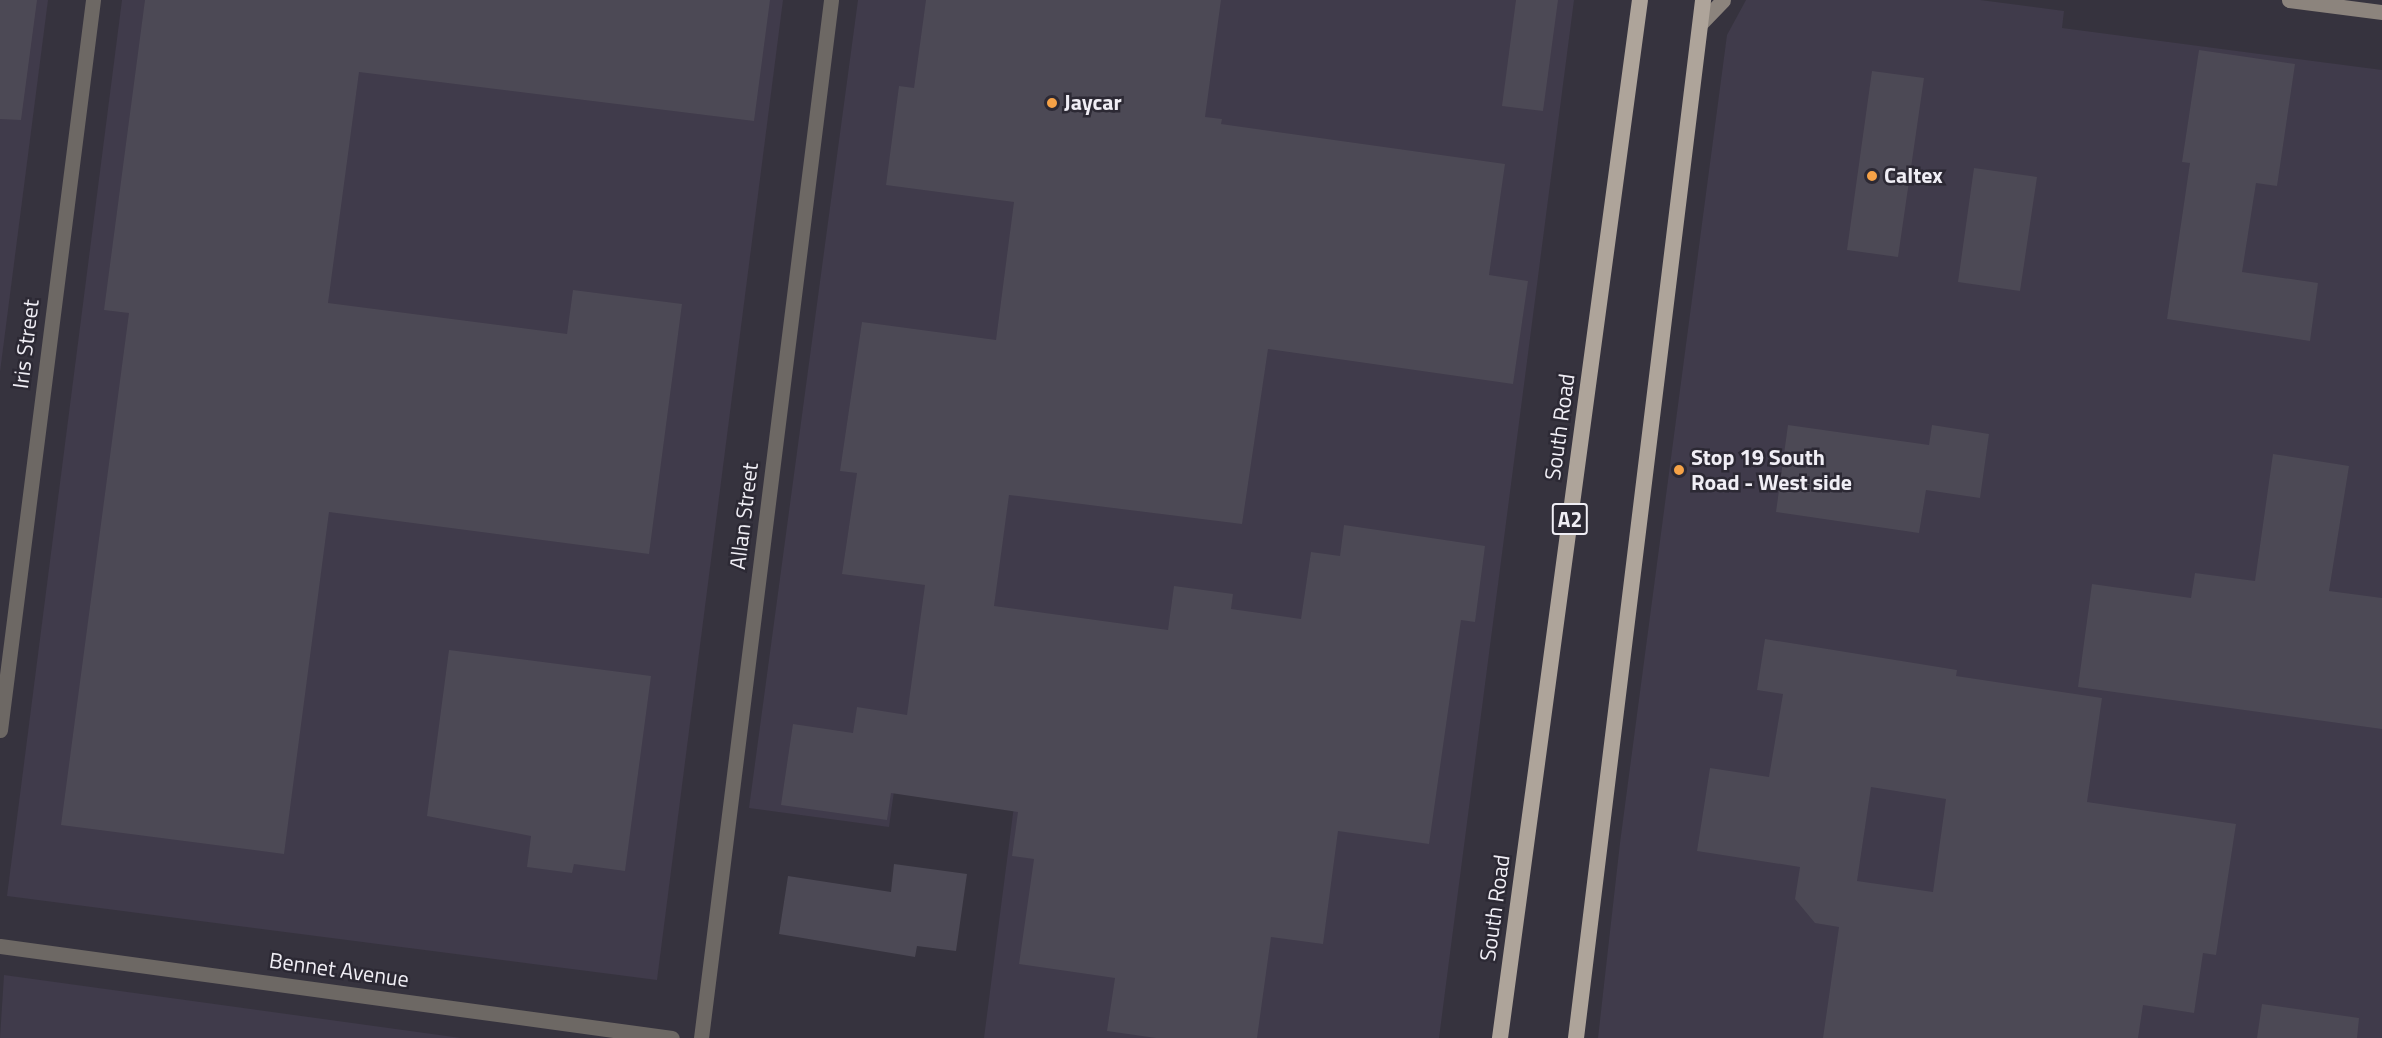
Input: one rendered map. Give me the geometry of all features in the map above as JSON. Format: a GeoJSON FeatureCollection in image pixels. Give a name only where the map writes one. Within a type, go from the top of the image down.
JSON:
{"type":"FeatureCollection","features":[{"type":"Feature","properties":{"kind":"highway","name":"South Road"},"geometry":{"type":"LineString","coordinates":[[1500,1038],[1640,0]]}},
{"type":"Feature","properties":{"kind":"highway"},"geometry":{"type":"LineString","coordinates":[[1576,1038],[1703,0]]}},
{"type":"Feature","properties":{"kind":"main road"},"geometry":{"type":"LineString","coordinates":[[1700,24],[1722,0]]}},
{"type":"Feature","properties":{"kind":"main road"},"geometry":{"type":"LineString","coordinates":[[2289,0],[2338,3],[2382,12]]}},
{"type":"Feature","properties":{"kind":"street","name":"Iris Street"},"geometry":{"type":"LineString","coordinates":[[0,730],[93,0]]}},
{"type":"Feature","properties":{"kind":"street","name":"Allan Street"},"geometry":{"type":"LineString","coordinates":[[701,1038],[831,0]]}},
{"type":"Feature","properties":{"kind":"street","name":"Bennet Avenue"},"geometry":{"type":"LineString","coordinates":[[0,946],[672,1038]]}},
{"type":"Feature","properties":{"kind":"shaded area"},"geometry":{"type":"Polygon","coordinates":[[[0,0],[48,0],[0,372],[0,0]]]}},
{"type":"Feature","properties":{"kind":"shaded area"},"geometry":{"type":"Polygon","coordinates":[[[122,0],[783,0],[657,980],[7,896],[122,0]]]}},
{"type":"Feature","properties":{"kind":"shaded area"},"geometry":{"type":"Polygon","coordinates":[[[858,0],[1574,0],[1439,1038],[984,1038],[1023,736],[904,720],[889,827],[749,808],[858,0]]]}},
{"type":"Feature","properties":{"kind":"shaded area"},"geometry":{"type":"Polygon","coordinates":[[[1746,0],[1980,0],[2064,11],[2062,28],[2382,70],[2382,1038],[1598,1038],[1620,843],[1727,35],[1746,0]]]}},
{"type":"Feature","properties":{"kind":"shaded area"},"geometry":{"type":"Polygon","coordinates":[[[4,975],[461,1038],[0,1038],[4,975]]]}},
{"type":"Feature","properties":{"kind":"building"},"geometry":{"type":"Polygon","coordinates":[[[0,0],[37,0],[21,120],[0,119],[0,0]]]}},
{"type":"Feature","properties":{"kind":"building"},"geometry":{"type":"Polygon","coordinates":[[[145,0],[770,0],[754,121],[359,72],[328,303],[567,334],[573,290],[682,304],[649,554],[329,512],[284,854],[61,825],[129,313],[104,310],[145,0]]]}},
{"type":"Feature","properties":{"kind":"building"},"geometry":{"type":"Polygon","coordinates":[[[926,0],[1221,0],[1205,117],[1222,119],[1221,124],[1505,164],[1489,275],[1528,281],[1513,384],[1268,349],[1242,524],[1009,495],[994,606],[1168,630],[1174,586],[1233,594],[1231,609],[1301,619],[1311,552],[1340,556],[1344,525],[1485,546],[1475,622],[1461,620],[1429,844],[1338,831],[1323,944],[1271,937],[1257,1038],[1156,1038],[1107,1031],[1115,978],[1019,964],[1034,859],[1012,856],[1018,812],[891,793],[887,820],[781,805],[793,724],[853,733],[857,707],[907,715],[925,585],[842,574],[857,473],[840,471],[862,322],[996,340],[1014,202],[886,185],[899,86],[914,88],[926,0]]]}},
{"type":"Feature","properties":{"kind":"building"},"geometry":{"type":"Polygon","coordinates":[[[1516,0],[1558,0],[1543,111],[1502,106],[1516,0]]]}},
{"type":"Feature","properties":{"kind":"building"},"geometry":{"type":"Polygon","coordinates":[[[2199,50],[2295,64],[2277,186],[2256,183],[2242,272],[2318,283],[2310,341],[2167,319],[2190,163],[2182,162],[2199,50]]]}},
{"type":"Feature","properties":{"kind":"building"},"geometry":{"type":"Polygon","coordinates":[[[1872,71],[1924,78],[1898,257],[1847,250],[1872,71]]]}},
{"type":"Feature","properties":{"kind":"building"},"geometry":{"type":"Polygon","coordinates":[[[1974,168],[2037,177],[2020,291],[1958,282],[1974,168]]]}},
{"type":"Feature","properties":{"kind":"building"},"geometry":{"type":"Polygon","coordinates":[[[1788,425],[1929,445],[1932,425],[1989,434],[1980,498],[1926,490],[1919,533],[1776,512],[1788,425]]]}},
{"type":"Feature","properties":{"kind":"building"},"geometry":{"type":"Polygon","coordinates":[[[2273,454],[2349,466],[2329,591],[2382,598],[2382,729],[2078,687],[2092,584],[2191,598],[2195,573],[2255,581],[2273,454]]]}},
{"type":"Feature","properties":{"kind":"building"},"geometry":{"type":"Polygon","coordinates":[[[1765,639],[1957,670],[1956,676],[2102,698],[2087,802],[2236,824],[2216,955],[2203,953],[2194,1013],[2143,1005],[2138,1038],[1823,1038],[1839,927],[1815,923],[1795,899],[1800,867],[1697,851],[1710,768],[1769,777],[1783,694],[1757,690],[1765,639]],[[1871,787],[1857,881],[1933,892],[1946,799],[1871,787]]]}},
{"type":"Feature","properties":{"kind":"building"},"geometry":{"type":"Polygon","coordinates":[[[449,650],[651,676],[625,871],[574,864],[572,873],[527,867],[531,836],[427,816],[449,650]]]}},
{"type":"Feature","properties":{"kind":"building"},"geometry":{"type":"Polygon","coordinates":[[[894,864],[967,874],[956,951],[917,946],[915,957],[779,934],[788,876],[891,892],[894,864]]]}},
{"type":"Feature","properties":{"kind":"building"},"geometry":{"type":"Polygon","coordinates":[[[2262,1004],[2359,1018],[2357,1038],[2257,1038],[2262,1004]]]}},
{"type":"Feature","properties":{"kind":"place","name":"Jaycar"},"geometry":{"type":"Point","coordinates":[1052,103]}},
{"type":"Feature","properties":{"kind":"place","name":"Caltex"},"geometry":{"type":"Point","coordinates":[1872,176]}},
{"type":"Feature","properties":{"kind":"place","name":"Stop 19 South Road - West side"},"geometry":{"type":"Point","coordinates":[1679,470]}}]}
